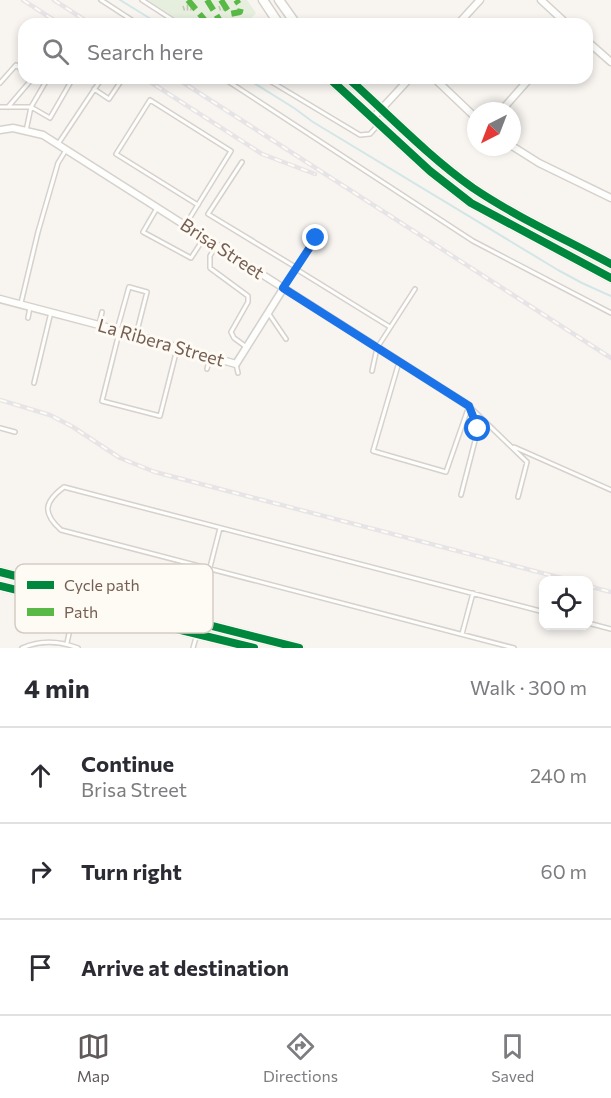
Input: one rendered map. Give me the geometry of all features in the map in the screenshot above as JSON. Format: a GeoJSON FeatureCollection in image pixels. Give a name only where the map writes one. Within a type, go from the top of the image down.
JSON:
{"type":"FeatureCollection","features":[{"type":"Feature","properties":{"kind":"main road"},"geometry":{"type":"LineString","coordinates":[[264,0],[275,18]]}},
{"type":"Feature","properties":{"kind":"main road"},"geometry":{"type":"LineString","coordinates":[[279,0],[292,18]]}},
{"type":"Feature","properties":{"kind":"main road"},"geometry":{"type":"LineString","coordinates":[[336,84],[436,176],[471,203],[611,278]]}},
{"type":"Feature","properties":{"kind":"main road"},"geometry":{"type":"LineString","coordinates":[[355,84],[472,187],[611,264]]}},
{"type":"Feature","properties":{"kind":"main road"},"geometry":{"type":"LineString","coordinates":[[0,572],[15,576]]}},
{"type":"Feature","properties":{"kind":"main road"},"geometry":{"type":"LineString","coordinates":[[0,586],[15,590]]}},
{"type":"Feature","properties":{"kind":"main road"},"geometry":{"type":"LineString","coordinates":[[213,626],[299,648]]}},
{"type":"Feature","properties":{"kind":"main road"},"geometry":{"type":"LineString","coordinates":[[193,633],[254,648]]}},
{"type":"Feature","properties":{"kind":"street"},"geometry":{"type":"LineString","coordinates":[[464,18],[480,0]]}},
{"type":"Feature","properties":{"kind":"street"},"geometry":{"type":"LineString","coordinates":[[541,0],[560,18]]}},
{"type":"Feature","properties":{"kind":"street"},"geometry":{"type":"LineString","coordinates":[[593,46],[611,62]]}},
{"type":"Feature","properties":{"kind":"street"},"geometry":{"type":"LineString","coordinates":[[376,121],[382,109],[405,84]]}},
{"type":"Feature","properties":{"kind":"street"},"geometry":{"type":"LineString","coordinates":[[440,84],[467,109]]}},
{"type":"Feature","properties":{"kind":"street"},"geometry":{"type":"LineString","coordinates":[[509,102],[525,84]]}},
{"type":"Feature","properties":{"kind":"street","name":"Brisa Street"},"geometry":{"type":"LineString","coordinates":[[0,130],[13,128],[43,135],[132,196],[157,208],[469,406]]}},
{"type":"Feature","properties":{"kind":"street"},"geometry":{"type":"LineString","coordinates":[[521,152],[539,163],[611,198]]}},
{"type":"Feature","properties":{"kind":"street","name":"La Ribera Street"},"geometry":{"type":"LineString","coordinates":[[0,299],[236,364],[283,288]]}},
{"type":"Feature","properties":{"kind":"lane"},"geometry":{"type":"LineString","coordinates":[[101,0],[129,18]]}},
{"type":"Feature","properties":{"kind":"lane"},"geometry":{"type":"LineString","coordinates":[[142,0],[170,18]]}},
{"type":"Feature","properties":{"kind":"lane"},"geometry":{"type":"LineString","coordinates":[[0,83],[16,65],[18,67]]}},
{"type":"Feature","properties":{"kind":"lane"},"geometry":{"type":"LineString","coordinates":[[8,107],[27,84]]}},
{"type":"Feature","properties":{"kind":"lane"},"geometry":{"type":"LineString","coordinates":[[26,131],[31,107],[44,84]]}},
{"type":"Feature","properties":{"kind":"lane"},"geometry":{"type":"LineString","coordinates":[[0,107],[31,107],[50,118],[70,84]]}},
{"type":"Feature","properties":{"kind":"lane"},"geometry":{"type":"LineString","coordinates":[[58,144],[98,84]]}},
{"type":"Feature","properties":{"kind":"lane"},"geometry":{"type":"LineString","coordinates":[[94,90],[109,99],[119,84]]}},
{"type":"Feature","properties":{"kind":"lane"},"geometry":{"type":"LineString","coordinates":[[232,84],[474,241],[611,313]]}},
{"type":"Feature","properties":{"kind":"lane"},"geometry":{"type":"LineString","coordinates":[[275,84],[360,135],[370,134],[376,121]]}},
{"type":"Feature","properties":{"kind":"lane"},"geometry":{"type":"LineString","coordinates":[[185,226],[231,152],[150,100],[116,154],[198,205]]}},
{"type":"Feature","properties":{"kind":"lane"},"geometry":{"type":"LineString","coordinates":[[20,304],[58,163],[66,150]]}},
{"type":"Feature","properties":{"kind":"lane"},"geometry":{"type":"LineString","coordinates":[[242,162],[208,214],[390,327]]}},
{"type":"Feature","properties":{"kind":"lane"},"geometry":{"type":"LineString","coordinates":[[157,208],[142,232],[191,258],[204,238]]}},
{"type":"Feature","properties":{"kind":"lane"},"geometry":{"type":"LineString","coordinates":[[283,288],[316,238]]}},
{"type":"Feature","properties":{"kind":"lane"},"geometry":{"type":"LineString","coordinates":[[216,246],[208,262],[210,268],[248,296],[248,302],[231,332],[234,338],[247,347]]}},
{"type":"Feature","properties":{"kind":"lane"},"geometry":{"type":"LineString","coordinates":[[136,335],[147,292],[129,287],[102,401],[160,416],[178,347]]}},
{"type":"Feature","properties":{"kind":"lane"},"geometry":{"type":"LineString","coordinates":[[372,371],[377,348],[415,289]]}},
{"type":"Feature","properties":{"kind":"lane"},"geometry":{"type":"LineString","coordinates":[[28,318],[30,307]]}},
{"type":"Feature","properties":{"kind":"lane"},"geometry":{"type":"LineString","coordinates":[[34,383],[51,312]]}},
{"type":"Feature","properties":{"kind":"lane"},"geometry":{"type":"LineString","coordinates":[[99,325],[102,312]]}},
{"type":"Feature","properties":{"kind":"lane"},"geometry":{"type":"LineString","coordinates":[[268,312],[286,339]]}},
{"type":"Feature","properties":{"kind":"lane"},"geometry":{"type":"LineString","coordinates":[[207,369],[210,357]]}},
{"type":"Feature","properties":{"kind":"lane"},"geometry":{"type":"LineString","coordinates":[[399,361],[373,451],[446,472],[469,406]]}},
{"type":"Feature","properties":{"kind":"lane"},"geometry":{"type":"LineString","coordinates":[[236,364],[238,373]]}},
{"type":"Feature","properties":{"kind":"lane"},"geometry":{"type":"LineString","coordinates":[[469,406],[527,462],[518,497]]}},
{"type":"Feature","properties":{"kind":"lane"},"geometry":{"type":"LineString","coordinates":[[461,495],[478,429],[469,406]]}},
{"type":"Feature","properties":{"kind":"lane"},"geometry":{"type":"LineString","coordinates":[[0,428],[15,432]]}},
{"type":"Feature","properties":{"kind":"lane"},"geometry":{"type":"LineString","coordinates":[[510,445],[611,490]]}},
{"type":"Feature","properties":{"kind":"lane"},"geometry":{"type":"LineString","coordinates":[[193,564],[61,530],[50,520],[47,510],[49,502],[64,487],[539,611]]}},
{"type":"Feature","properties":{"kind":"lane"},"geometry":{"type":"LineString","coordinates":[[210,564],[220,528]]}},
{"type":"Feature","properties":{"kind":"lane"},"geometry":{"type":"LineString","coordinates":[[213,569],[514,648]]}},
{"type":"Feature","properties":{"kind":"lane"},"geometry":{"type":"LineString","coordinates":[[462,634],[473,593]]}},
{"type":"Feature","properties":{"kind":"lane"},"geometry":{"type":"LineString","coordinates":[[593,624],[611,629]]}},
{"type":"Feature","properties":{"kind":"lane"},"geometry":{"type":"LineString","coordinates":[[67,643],[69,633]]}},
{"type":"Feature","properties":{"kind":"lane"},"geometry":{"type":"LineString","coordinates":[[193,648],[197,634]]}},
{"type":"Feature","properties":{"kind":"lane"},"geometry":{"type":"LineString","coordinates":[[22,648],[33,643],[67,643],[78,648]]}},
{"type":"Feature","properties":{"kind":"green space"},"geometry":{"type":"Polygon","coordinates":[[[148,0],[247,0],[256,13],[251,18],[176,18],[148,0]]]}},
{"type":"Feature","properties":{"kind":"waterway"},"geometry":{"type":"LineString","coordinates":[[120,0],[149,18]]}},
{"type":"Feature","properties":{"kind":"waterway"},"geometry":{"type":"LineString","coordinates":[[256,84],[313,122],[558,270],[611,296]]}},
{"type":"Feature","properties":{"kind":"railway"},"geometry":{"type":"LineString","coordinates":[[23,0],[51,18]]}},
{"type":"Feature","properties":{"kind":"railway"},"geometry":{"type":"LineString","coordinates":[[54,0],[82,18]]}},
{"type":"Feature","properties":{"kind":"railway"},"geometry":{"type":"LineString","coordinates":[[153,84],[262,154],[315,174]]}},
{"type":"Feature","properties":{"kind":"railway"},"geometry":{"type":"LineString","coordinates":[[185,84],[611,358]]}},
{"type":"Feature","properties":{"kind":"railway"},"geometry":{"type":"LineString","coordinates":[[0,400],[50,415],[73,427],[120,458],[155,472],[554,576]]}},
{"type":"Feature","properties":{"kind":"railway"},"geometry":{"type":"LineString","coordinates":[[593,587],[611,592]]}},
{"type":"Feature","properties":{"kind":"marked path"},"geometry":{"type":"LineString","coordinates":[[188,0],[203,18]]}},
{"type":"Feature","properties":{"kind":"marked path"},"geometry":{"type":"LineString","coordinates":[[207,0],[218,18]]}},
{"type":"Feature","properties":{"kind":"marked path"},"geometry":{"type":"LineString","coordinates":[[221,0],[230,14],[240,12],[241,7],[236,0]]}},
{"type":"Feature","properties":{"kind":"cycle path"},"geometry":{"type":"LineString","coordinates":[[336,84],[430,171],[471,203],[611,278]]}},
{"type":"Feature","properties":{"kind":"cycle path"},"geometry":{"type":"LineString","coordinates":[[354,84],[424,149],[473,188],[523,218],[611,264]]}},
{"type":"Feature","properties":{"kind":"cycle path"},"geometry":{"type":"LineString","coordinates":[[0,572],[15,576]]}},
{"type":"Feature","properties":{"kind":"cycle path"},"geometry":{"type":"LineString","coordinates":[[0,586],[15,590]]}},
{"type":"Feature","properties":{"kind":"cycle path"},"geometry":{"type":"LineString","coordinates":[[213,626],[299,648]]}},
{"type":"Feature","properties":{"kind":"cycle path"},"geometry":{"type":"LineString","coordinates":[[193,633],[254,648]]}},
{"type":"Feature","properties":{"kind":"route"},"geometry":{"type":"LineString","coordinates":[[316,238],[283,288],[469,406],[478,429]]}}]}
